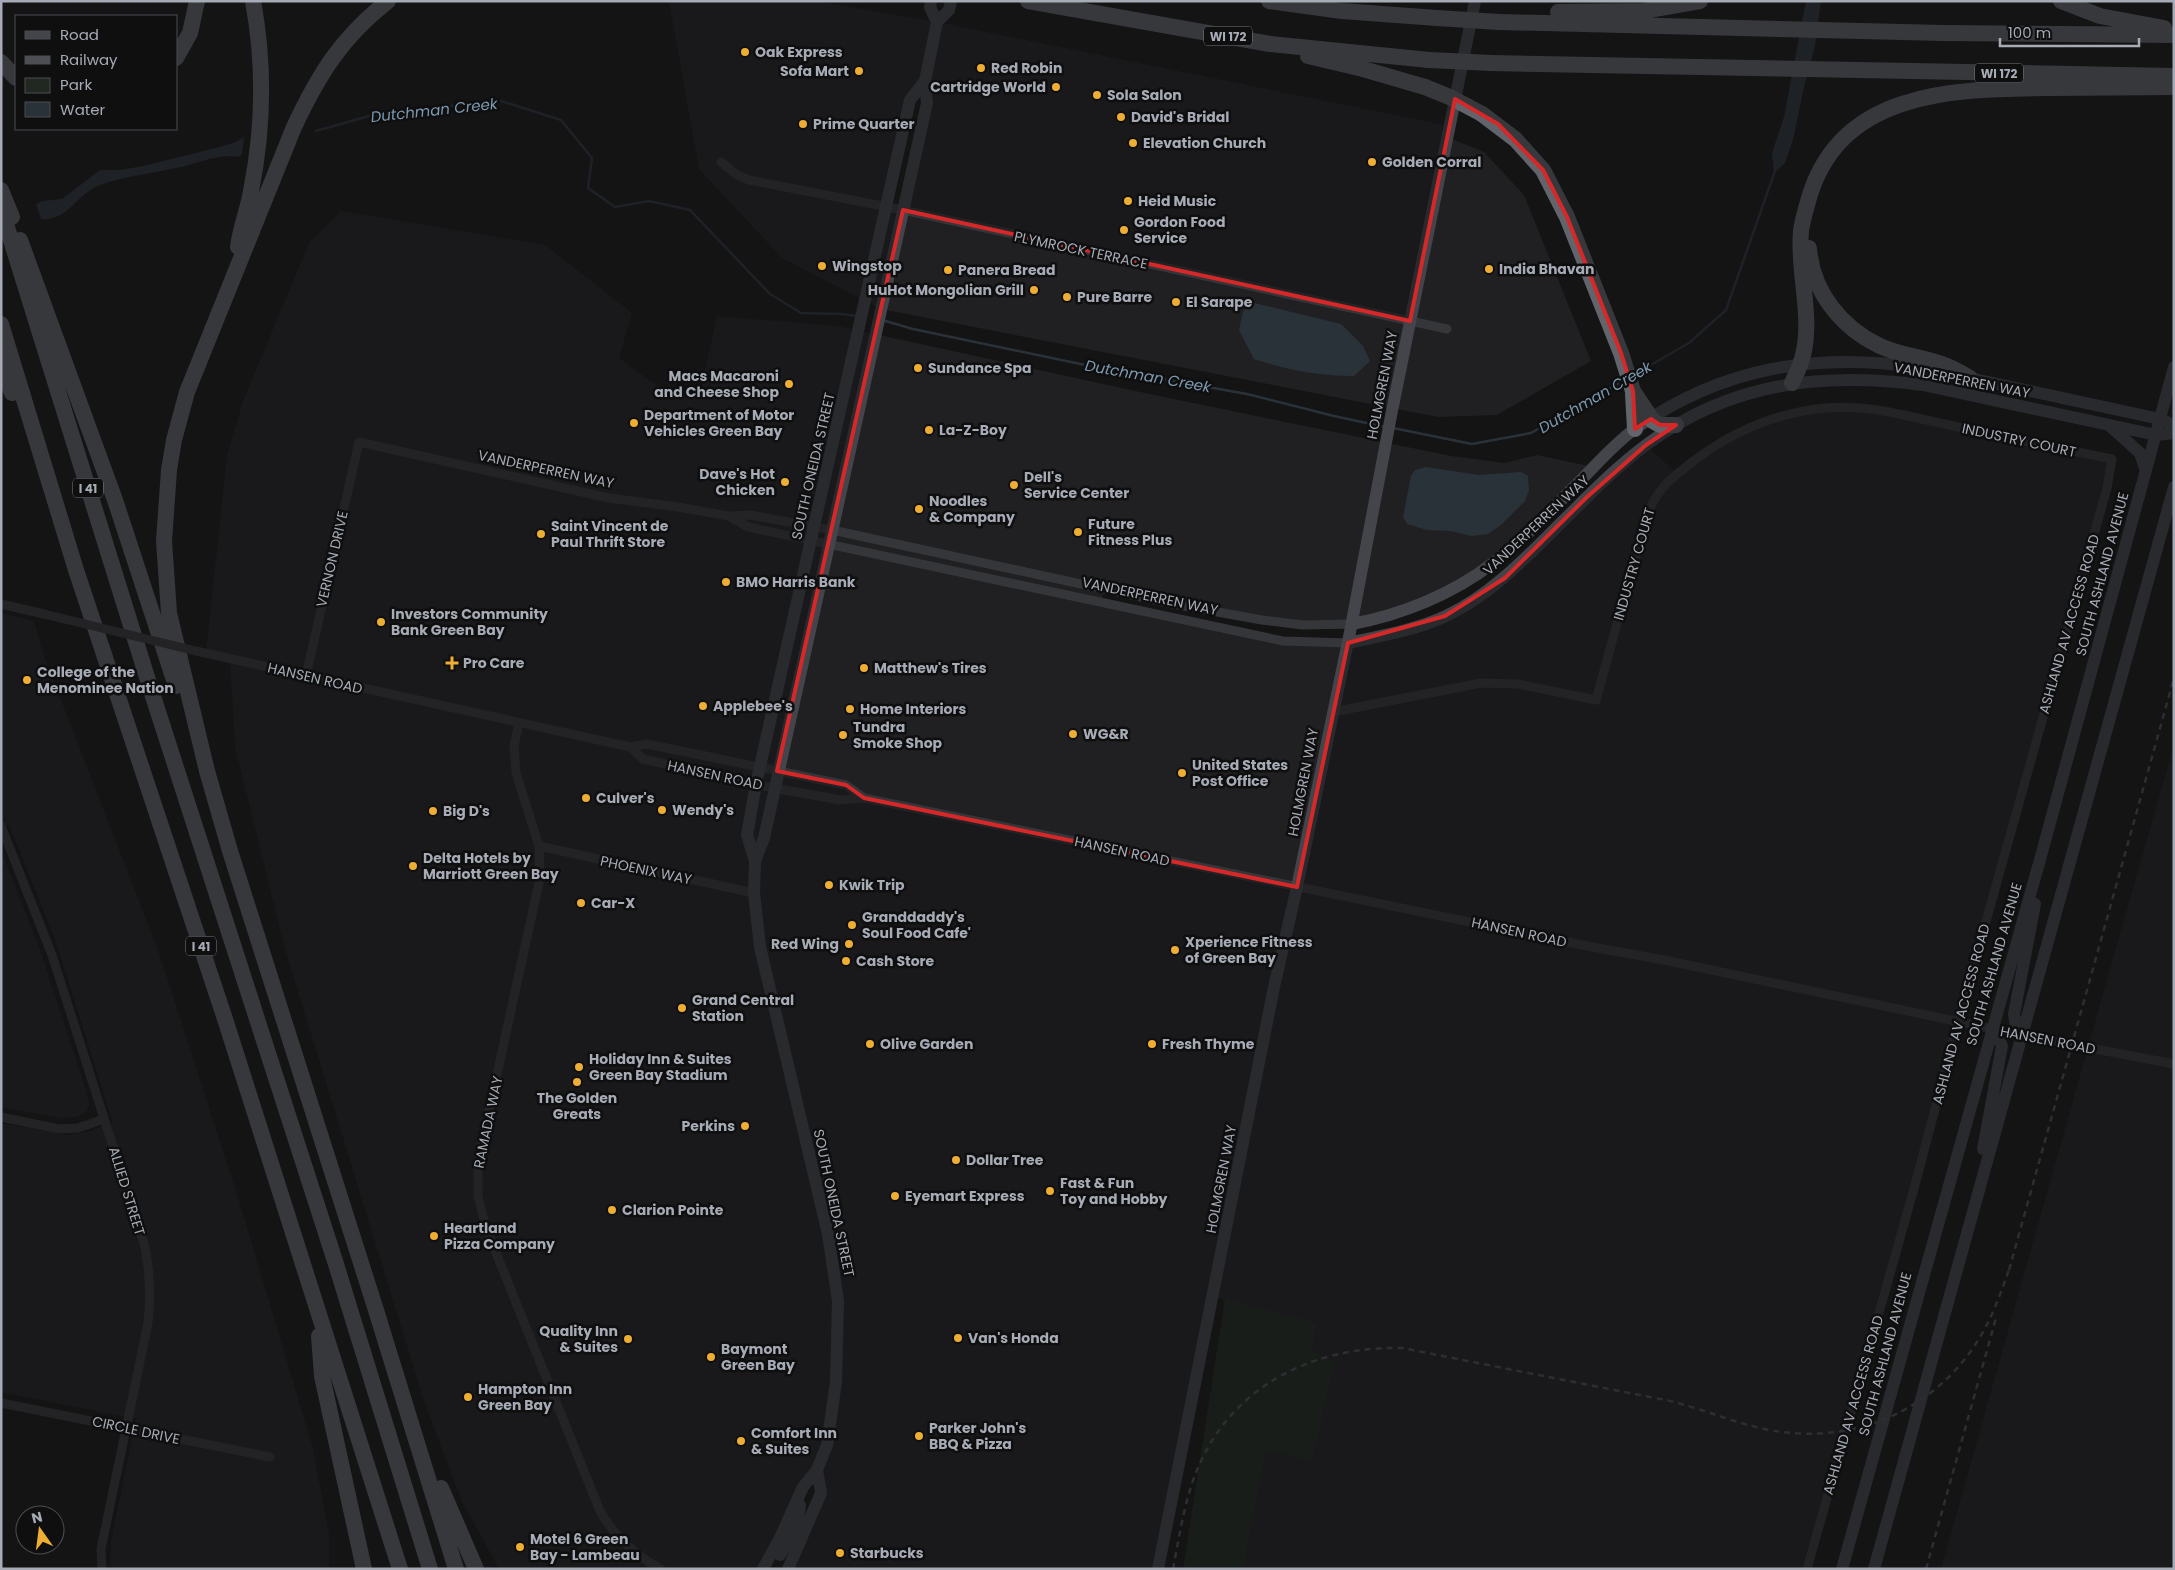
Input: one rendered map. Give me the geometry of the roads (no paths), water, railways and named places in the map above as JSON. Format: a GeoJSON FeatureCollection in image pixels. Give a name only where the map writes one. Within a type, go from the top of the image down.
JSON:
{"type":"FeatureCollection","features":[{"type":"Feature","properties":{"kind":"highway"},"geometry":{"type":"LineString","coordinates":[[178,54],[190,33],[198,1]]}},
{"type":"Feature","properties":{"kind":"highway"},"geometry":{"type":"LineString","coordinates":[[233,278],[239,236],[252,184],[263,102],[261,56],[253,1]]}},
{"type":"Feature","properties":{"kind":"highway"},"geometry":{"type":"LineString","coordinates":[[388,1],[373,13],[342,45],[314,85],[294,127],[187,392],[174,440],[165,504],[164,541],[169,613],[206,770],[456,1569]]}},
{"type":"Feature","properties":{"kind":"highway","name":"WI 172"},"geometry":{"type":"LineString","coordinates":[[1028,1],[1270,44],[1429,60],[1668,68],[1775,68],[2174,76]]}},
{"type":"Feature","properties":{"kind":"highway"},"geometry":{"type":"LineString","coordinates":[[1269,1],[1342,11],[1441,18],[1643,11],[1700,1]]}},
{"type":"Feature","properties":{"kind":"highway"},"geometry":{"type":"LineString","coordinates":[[2061,1],[2100,16],[2174,31]]}},
{"type":"Feature","properties":{"kind":"highway"},"geometry":{"type":"LineString","coordinates":[[1500,17],[1787,29],[2174,35]]}},
{"type":"Feature","properties":{"kind":"highway"},"geometry":{"type":"LineString","coordinates":[[1270,44],[1316,59],[1363,69],[1425,87],[1452,98],[1482,114],[1515,139],[1543,170],[1566,217],[1621,354],[1633,391],[1650,419],[1660,425],[1676,425]]}},
{"type":"Feature","properties":{"kind":"highway"},"geometry":{"type":"LineString","coordinates":[[1,62],[15,77]]}},
{"type":"Feature","properties":{"kind":"highway"},"geometry":{"type":"LineString","coordinates":[[1792,383],[1801,363],[1806,334],[1801,230],[1811,189],[1818,173],[1833,150],[1849,132],[1869,118],[1894,106],[1942,93],[1987,88],[2174,87]]}},
{"type":"Feature","properties":{"kind":"highway"},"geometry":{"type":"LineString","coordinates":[[1,190],[115,500],[167,656],[188,726],[206,770]]}},
{"type":"Feature","properties":{"kind":"highway","name":"I 41"},"geometry":{"type":"LineString","coordinates":[[1,208],[151,690],[327,1234],[430,1569]]}},
{"type":"Feature","properties":{"kind":"highway"},"geometry":{"type":"LineString","coordinates":[[1805,214],[1809,254],[1816,280],[1829,303],[1847,325],[1881,346],[1946,366],[1970,378]]}},
{"type":"Feature","properties":{"kind":"highway","name":"I 41"},"geometry":{"type":"LineString","coordinates":[[1,324],[76,570],[222,1010],[400,1569]]}},
{"type":"Feature","properties":{"kind":"highway"},"geometry":{"type":"LineString","coordinates":[[1,365],[76,570]]}},
{"type":"Feature","properties":{"kind":"highway"},"geometry":{"type":"LineString","coordinates":[[1633,391],[1635,429]]}},
{"type":"Feature","properties":{"kind":"highway"},"geometry":{"type":"LineString","coordinates":[[320,1321],[322,1376],[364,1569]]}},
{"type":"Feature","properties":{"kind":"highway"},"geometry":{"type":"LineString","coordinates":[[384,1337],[394,1353],[430,1461],[476,1569]]}},
{"type":"Feature","properties":{"kind":"street","name":"SOUTH ONEIDA STREET"},"geometry":{"type":"LineString","coordinates":[[931,1],[930,7],[937,22]]}},
{"type":"Feature","properties":{"kind":"street","name":"SOUTH ONEIDA STREET"},"geometry":{"type":"LineString","coordinates":[[755,861],[764,838],[777,770],[928,103],[924,81],[937,22],[949,10],[951,1]]}},
{"type":"Feature","properties":{"kind":"street","name":"HOLMGREN WAY"},"geometry":{"type":"LineString","coordinates":[[1158,1569],[1274,987],[1298,887],[1352,624],[1390,416],[1475,1]]}},
{"type":"Feature","properties":{"kind":"street","name":"SOUTH ONEIDA STREET"},"geometry":{"type":"LineString","coordinates":[[763,1569],[803,1487],[817,1470],[827,1445],[836,1382],[838,1301],[828,1234],[760,948],[754,893],[755,861],[747,835],[756,784],[814,534],[910,100],[924,81]]}},
{"type":"Feature","properties":{"kind":"street","name":"PLYMROCK TERRACE"},"geometry":{"type":"LineString","coordinates":[[721,162],[738,175],[749,180],[903,210],[1447,328]]}},
{"type":"Feature","properties":{"kind":"street","name":"VANDERPERREN WAY"},"geometry":{"type":"LineString","coordinates":[[729,516],[747,526],[814,534],[832,530],[1173,604],[1262,620],[1303,625],[1352,624],[1383,618],[1452,589],[1492,564],[1635,429],[1693,395],[1719,384],[1761,371],[1801,363],[1888,362],[2160,418],[2174,424]]}},
{"type":"Feature","properties":{"kind":"street","name":"SOUTH ASHLAND AVENUE"},"geometry":{"type":"LineString","coordinates":[[1842,1569],[2041,856],[2174,367]]}},
{"type":"Feature","properties":{"kind":"street","name":"VANDERPERREN WAY"},"geometry":{"type":"LineString","coordinates":[[359,442],[609,498],[729,516],[750,515],[814,534],[829,543],[1283,640],[1348,643],[1395,632],[1445,616],[1479,597],[1505,578],[1587,497],[1646,445],[1676,425],[1725,401],[1751,392],[1792,383],[1852,379],[1884,380],[1922,384],[2156,435],[2174,433]]}},
{"type":"Feature","properties":{"kind":"street","name":"INDUSTRY COURT"},"geometry":{"type":"LineString","coordinates":[[1333,712],[1481,683],[1518,684],[1596,700],[1646,518],[1656,494],[1713,447],[1741,431],[1778,416],[1825,408],[1878,410],[2112,459]]}},
{"type":"Feature","properties":{"kind":"street"},"geometry":{"type":"LineString","coordinates":[[2110,426],[2140,453],[2146,472]]}},
{"type":"Feature","properties":{"kind":"street","name":"VERNON DRIVE"},"geometry":{"type":"LineString","coordinates":[[306,676],[359,442]]}},
{"type":"Feature","properties":{"kind":"street","name":"ASHLAND AV ACCESS ROAD"},"geometry":{"type":"LineString","coordinates":[[1807,1569],[2107,488],[2112,459]]}},
{"type":"Feature","properties":{"kind":"street"},"geometry":{"type":"LineString","coordinates":[[1874,1569],[2174,487]]}},
{"type":"Feature","properties":{"kind":"street","name":"HANSEN ROAD"},"geometry":{"type":"LineString","coordinates":[[1,604],[196,651],[630,747],[647,744],[846,784],[864,798]]}},
{"type":"Feature","properties":{"kind":"street","name":"RAMADA WAY"},"geometry":{"type":"LineString","coordinates":[[519,723],[514,746],[516,773],[539,846],[538,894],[478,1163],[478,1196],[486,1228],[600,1511],[612,1530],[631,1550],[661,1569]]}},
{"type":"Feature","properties":{"kind":"street","name":"HANSEN ROAD"},"geometry":{"type":"LineString","coordinates":[[630,747],[643,759],[773,788],[841,800],[864,798],[1664,960],[2022,1035],[2174,1064]]}},
{"type":"Feature","properties":{"kind":"street","name":"ALLIED STREET"},"geometry":{"type":"LineString","coordinates":[[1,826],[52,955],[145,1247],[150,1285],[148,1323],[101,1550],[102,1569]]}},
{"type":"Feature","properties":{"kind":"street","name":"PHOENIX WAY"},"geometry":{"type":"LineString","coordinates":[[539,846],[754,893]]}},
{"type":"Feature","properties":{"kind":"street"},"geometry":{"type":"LineString","coordinates":[[2022,1035],[2016,1027],[2014,1014],[2035,902],[2041,856]]}},
{"type":"Feature","properties":{"kind":"street"},"geometry":{"type":"LineString","coordinates":[[1984,1173],[1983,1150],[2002,1046],[1992,1028]]}},
{"type":"Feature","properties":{"kind":"street"},"geometry":{"type":"LineString","coordinates":[[1,1117],[58,1129],[78,1128],[104,1119]]}},
{"type":"Feature","properties":{"kind":"street","name":"CIRCLE DRIVE"},"geometry":{"type":"LineString","coordinates":[[1,1403],[270,1457]]}},
{"type":"Feature","properties":{"kind":"street"},"geometry":{"type":"LineString","coordinates":[[788,1569],[821,1493],[817,1470]]}},
{"type":"Feature","properties":{"kind":"street"},"geometry":{"type":"LineString","coordinates":[[772,1569],[797,1525],[803,1487]]}},
{"type":"Feature","properties":{"kind":"water"},"geometry":{"type":"Polygon","coordinates":[[[1806,1],[1821,1],[1815,46],[1793,140],[1785,163],[1774,173],[1772,153],[1784,117],[1806,1]]]}},
{"type":"Feature","properties":{"kind":"water"},"geometry":{"type":"Polygon","coordinates":[[[244,137],[242,154],[239,157],[223,156],[107,183],[91,190],[58,216],[50,219],[41,219],[36,204],[43,201],[62,199],[100,170],[121,170],[143,166],[216,148],[236,142],[244,137]]]}},
{"type":"Feature","properties":{"kind":"water"},"geometry":{"type":"Polygon","coordinates":[[[1254,303],[1341,324],[1363,346],[1370,361],[1354,376],[1303,372],[1254,359],[1239,330],[1243,311],[1254,303]]]}},
{"type":"Feature","properties":{"kind":"water"},"geometry":{"type":"Polygon","coordinates":[[[1426,467],[1479,475],[1521,472],[1528,476],[1529,490],[1525,501],[1502,524],[1488,534],[1472,536],[1450,531],[1427,530],[1407,524],[1403,517],[1411,476],[1415,470],[1426,467]]]}},
{"type":"Feature","properties":{"kind":"waterway","name":"Dutchman Creek"},"geometry":{"type":"LineString","coordinates":[[316,131],[369,116],[498,100],[561,120],[592,158],[588,188],[615,207],[649,201],[690,210],[770,294],[801,313],[857,316]]}},
{"type":"Feature","properties":{"kind":"waterway","name":"Dutchman Creek"},"geometry":{"type":"LineString","coordinates":[[1635,374],[1689,343],[1726,310],[1775,171]]}},
{"type":"Feature","properties":{"kind":"waterway","name":"Dutchman Creek"},"geometry":{"type":"LineString","coordinates":[[882,320],[913,329],[1090,366],[1247,394],[1385,427]]}},
{"type":"Feature","properties":{"kind":"waterway","name":"Dutchman Creek"},"geometry":{"type":"LineString","coordinates":[[1393,428],[1472,444],[1531,433],[1623,381]]}},
{"type":"Feature","properties":{"kind":"railway"},"geometry":{"type":"LineString","coordinates":[[2009,1270],[2174,678]]}},
{"type":"Feature","properties":{"kind":"railway"},"geometry":{"type":"LineString","coordinates":[[1173,1569],[1190,1488],[1200,1463],[1216,1435],[1235,1411],[1258,1390],[1283,1374],[1311,1362],[1340,1354],[1371,1349],[1402,1348],[1670,1401],[1769,1430],[1812,1434],[1841,1431],[1869,1425],[1896,1414],[1920,1400],[1943,1382],[1963,1361],[1980,1337],[1994,1310],[2011,1264]]}},
{"type":"Feature","properties":{"kind":"railway"},"geometry":{"type":"LineString","coordinates":[[1926,1569],[1996,1318]]}},
{"type":"Feature","properties":{"kind":"place","name":"Oak Express"},"geometry":{"type":"Point","coordinates":[745,52]}},
{"type":"Feature","properties":{"kind":"place","name":"Red Robin"},"geometry":{"type":"Point","coordinates":[981,68]}},
{"type":"Feature","properties":{"kind":"place","name":"Sofa Mart"},"geometry":{"type":"Point","coordinates":[859,71]}},
{"type":"Feature","properties":{"kind":"place","name":"Cartridge World"},"geometry":{"type":"Point","coordinates":[1056,87]}},
{"type":"Feature","properties":{"kind":"place","name":"Sola Salon"},"geometry":{"type":"Point","coordinates":[1097,95]}},
{"type":"Feature","properties":{"kind":"place","name":"David's Bridal"},"geometry":{"type":"Point","coordinates":[1121,117]}},
{"type":"Feature","properties":{"kind":"place","name":"Prime Quarter"},"geometry":{"type":"Point","coordinates":[803,124]}},
{"type":"Feature","properties":{"kind":"place","name":"Elevation Church"},"geometry":{"type":"Point","coordinates":[1133,143]}},
{"type":"Feature","properties":{"kind":"place","name":"Golden Corral"},"geometry":{"type":"Point","coordinates":[1372,162]}},
{"type":"Feature","properties":{"kind":"place","name":"Heid Music"},"geometry":{"type":"Point","coordinates":[1128,201]}},
{"type":"Feature","properties":{"kind":"place","name":"Gordon Food Service"},"geometry":{"type":"Point","coordinates":[1124,230]}},
{"type":"Feature","properties":{"kind":"place","name":"Wingstop"},"geometry":{"type":"Point","coordinates":[822,266]}},
{"type":"Feature","properties":{"kind":"place","name":"India Bhavan"},"geometry":{"type":"Point","coordinates":[1489,269]}},
{"type":"Feature","properties":{"kind":"place","name":"Panera Bread"},"geometry":{"type":"Point","coordinates":[948,270]}},
{"type":"Feature","properties":{"kind":"place","name":"HuHot Mongolian Grill"},"geometry":{"type":"Point","coordinates":[1034,290]}},
{"type":"Feature","properties":{"kind":"place","name":"Pure Barre"},"geometry":{"type":"Point","coordinates":[1067,297]}},
{"type":"Feature","properties":{"kind":"place","name":"El Sarape"},"geometry":{"type":"Point","coordinates":[1176,302]}},
{"type":"Feature","properties":{"kind":"place","name":"Sundance Spa"},"geometry":{"type":"Point","coordinates":[918,368]}},
{"type":"Feature","properties":{"kind":"place","name":"Macs Macaroni and Cheese Shop"},"geometry":{"type":"Point","coordinates":[789,384]}},
{"type":"Feature","properties":{"kind":"place","name":"Department of Motor Vehicles Green Bay"},"geometry":{"type":"Point","coordinates":[634,423]}},
{"type":"Feature","properties":{"kind":"place","name":"La-Z-Boy"},"geometry":{"type":"Point","coordinates":[929,430]}},
{"type":"Feature","properties":{"kind":"place","name":"Dave's Hot Chicken"},"geometry":{"type":"Point","coordinates":[785,482]}},
{"type":"Feature","properties":{"kind":"place","name":"Dell's Service Center"},"geometry":{"type":"Point","coordinates":[1014,485]}},
{"type":"Feature","properties":{"kind":"place","name":"Noodles & Company"},"geometry":{"type":"Point","coordinates":[919,509]}},
{"type":"Feature","properties":{"kind":"place","name":"Future Fitness Plus"},"geometry":{"type":"Point","coordinates":[1078,532]}},
{"type":"Feature","properties":{"kind":"place","name":"Saint Vincent de Paul Thrift Store"},"geometry":{"type":"Point","coordinates":[541,534]}},
{"type":"Feature","properties":{"kind":"place","name":"BMO Harris Bank"},"geometry":{"type":"Point","coordinates":[726,582]}},
{"type":"Feature","properties":{"kind":"place","name":"Investors Community Bank Green Bay"},"geometry":{"type":"Point","coordinates":[381,622]}},
{"type":"Feature","properties":{"kind":"place","name":"Pro Care"},"geometry":{"type":"Point","coordinates":[452,663]}},
{"type":"Feature","properties":{"kind":"place","name":"Matthew's Tires"},"geometry":{"type":"Point","coordinates":[864,668]}},
{"type":"Feature","properties":{"kind":"place","name":"College of the Menominee Nation"},"geometry":{"type":"Point","coordinates":[27,680]}},
{"type":"Feature","properties":{"kind":"place","name":"Applebee's"},"geometry":{"type":"Point","coordinates":[703,706]}},
{"type":"Feature","properties":{"kind":"place","name":"Home Interiors"},"geometry":{"type":"Point","coordinates":[850,709]}},
{"type":"Feature","properties":{"kind":"place","name":"WG&R"},"geometry":{"type":"Point","coordinates":[1073,734]}},
{"type":"Feature","properties":{"kind":"place","name":"Tundra Smoke Shop"},"geometry":{"type":"Point","coordinates":[843,735]}},
{"type":"Feature","properties":{"kind":"place","name":"United States Post Office"},"geometry":{"type":"Point","coordinates":[1182,773]}},
{"type":"Feature","properties":{"kind":"place","name":"Culver's"},"geometry":{"type":"Point","coordinates":[586,798]}},
{"type":"Feature","properties":{"kind":"place","name":"Wendy's"},"geometry":{"type":"Point","coordinates":[662,810]}},
{"type":"Feature","properties":{"kind":"place","name":"Big D's"},"geometry":{"type":"Point","coordinates":[433,811]}},
{"type":"Feature","properties":{"kind":"place","name":"Delta Hotels by Marriott Green Bay"},"geometry":{"type":"Point","coordinates":[413,866]}},
{"type":"Feature","properties":{"kind":"place","name":"Kwik Trip"},"geometry":{"type":"Point","coordinates":[829,885]}},
{"type":"Feature","properties":{"kind":"place","name":"Car-X"},"geometry":{"type":"Point","coordinates":[581,903]}},
{"type":"Feature","properties":{"kind":"place","name":"Granddaddy's Soul Food Cafe'"},"geometry":{"type":"Point","coordinates":[852,925]}},
{"type":"Feature","properties":{"kind":"place","name":"Red Wing"},"geometry":{"type":"Point","coordinates":[849,944]}},
{"type":"Feature","properties":{"kind":"place","name":"Xperience Fitness of Green Bay"},"geometry":{"type":"Point","coordinates":[1175,950]}},
{"type":"Feature","properties":{"kind":"place","name":"Cash Store"},"geometry":{"type":"Point","coordinates":[846,961]}},
{"type":"Feature","properties":{"kind":"place","name":"Grand Central Station"},"geometry":{"type":"Point","coordinates":[682,1008]}},
{"type":"Feature","properties":{"kind":"place","name":"Olive Garden"},"geometry":{"type":"Point","coordinates":[870,1044]}},
{"type":"Feature","properties":{"kind":"place","name":"Fresh Thyme"},"geometry":{"type":"Point","coordinates":[1152,1044]}},
{"type":"Feature","properties":{"kind":"place","name":"Holiday Inn & Suites Green Bay Stadium"},"geometry":{"type":"Point","coordinates":[579,1067]}},
{"type":"Feature","properties":{"kind":"place","name":"The Golden Greats"},"geometry":{"type":"Point","coordinates":[577,1082]}},
{"type":"Feature","properties":{"kind":"place","name":"Perkins"},"geometry":{"type":"Point","coordinates":[745,1126]}},
{"type":"Feature","properties":{"kind":"place","name":"Dollar Tree"},"geometry":{"type":"Point","coordinates":[956,1160]}},
{"type":"Feature","properties":{"kind":"place","name":"Fast & Fun Toy and Hobby"},"geometry":{"type":"Point","coordinates":[1050,1191]}},
{"type":"Feature","properties":{"kind":"place","name":"Eyemart Express"},"geometry":{"type":"Point","coordinates":[895,1196]}},
{"type":"Feature","properties":{"kind":"place","name":"Clarion Pointe"},"geometry":{"type":"Point","coordinates":[612,1210]}},
{"type":"Feature","properties":{"kind":"place","name":"Heartland Pizza Company"},"geometry":{"type":"Point","coordinates":[434,1236]}},
{"type":"Feature","properties":{"kind":"place","name":"Van's Honda"},"geometry":{"type":"Point","coordinates":[958,1338]}},
{"type":"Feature","properties":{"kind":"place","name":"Quality Inn & Suites"},"geometry":{"type":"Point","coordinates":[628,1339]}},
{"type":"Feature","properties":{"kind":"place","name":"Baymont Green Bay"},"geometry":{"type":"Point","coordinates":[711,1357]}},
{"type":"Feature","properties":{"kind":"place","name":"Hampton Inn Green Bay"},"geometry":{"type":"Point","coordinates":[468,1397]}},
{"type":"Feature","properties":{"kind":"place","name":"Parker John's BBQ & Pizza"},"geometry":{"type":"Point","coordinates":[919,1436]}},
{"type":"Feature","properties":{"kind":"place","name":"Comfort Inn & Suites"},"geometry":{"type":"Point","coordinates":[741,1441]}},
{"type":"Feature","properties":{"kind":"place","name":"Motel 6 Green Bay - Lambeau"},"geometry":{"type":"Point","coordinates":[520,1547]}},
{"type":"Feature","properties":{"kind":"place","name":"Starbucks"},"geometry":{"type":"Point","coordinates":[840,1553]}}]}
